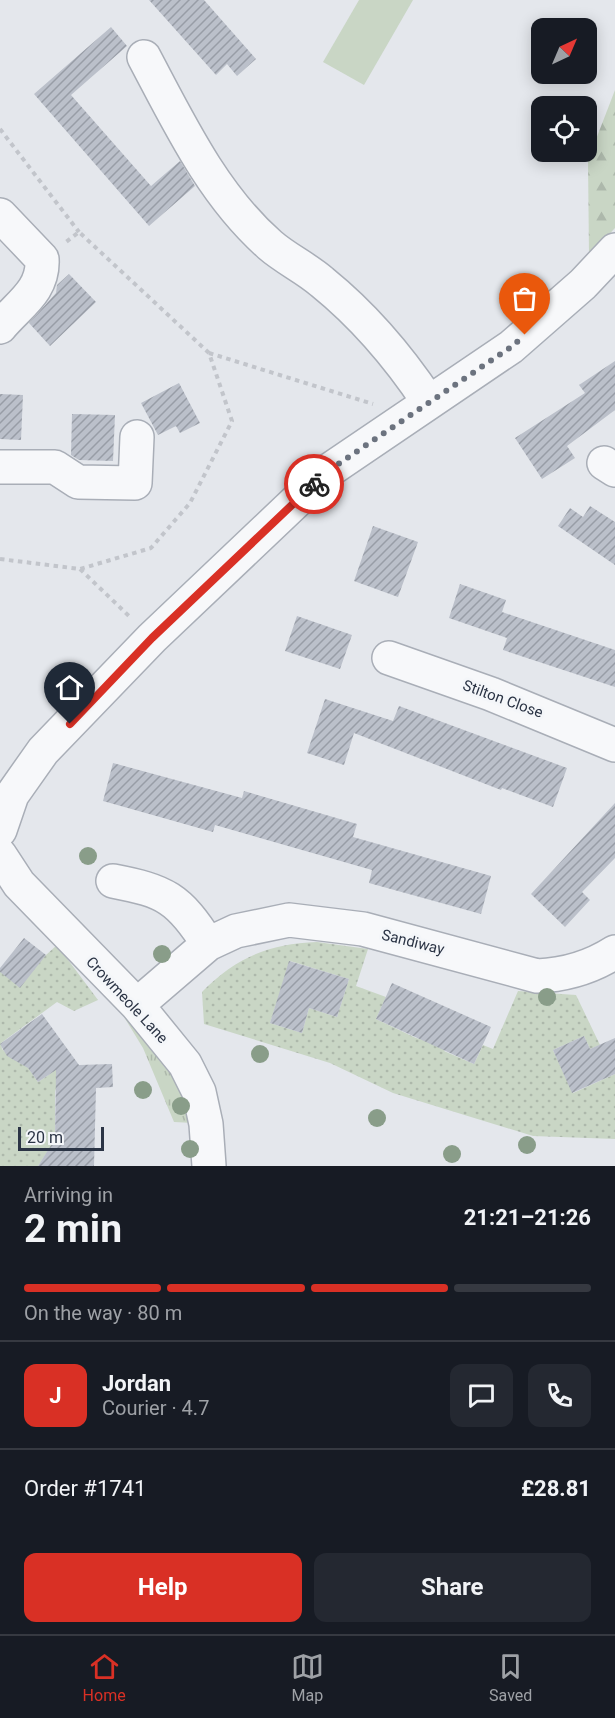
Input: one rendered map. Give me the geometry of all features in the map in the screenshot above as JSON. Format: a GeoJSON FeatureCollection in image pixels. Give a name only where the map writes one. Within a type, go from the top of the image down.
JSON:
{"type":"FeatureCollection","features":[{"type":"Feature","properties":{"kind":"street"},"geometry":{"type":"LineString","coordinates":[[144,57],[186,136],[227,200],[270,246],[321,281],[360,316],[403,363],[418,408]]}},
{"type":"Feature","properties":{"kind":"street"},"geometry":{"type":"LineString","coordinates":[[0,215],[42,259],[43,272],[38,286],[0,327]]}},
{"type":"Feature","properties":{"kind":"street"},"geometry":{"type":"LineString","coordinates":[[0,830],[12,795],[43,751],[152,638],[328,471],[511,347],[583,284],[615,250]]}},
{"type":"Feature","properties":{"kind":"street"},"geometry":{"type":"LineString","coordinates":[[0,467],[55,467],[78,482],[135,483],[137,437]]}},
{"type":"Feature","properties":{"kind":"street","name":"Stilton Close"},"geometry":{"type":"LineString","coordinates":[[389,658],[491,694],[615,745]]}},
{"type":"Feature","properties":{"kind":"street","name":"Crowmeole Lane"},"geometry":{"type":"LineString","coordinates":[[0,855],[19,884],[137,1005],[185,1064],[199,1092],[206,1124],[209,1166]]}},
{"type":"Feature","properties":{"kind":"street"},"geometry":{"type":"LineString","coordinates":[[113,881],[152,889],[166,895],[194,922],[208,944]]}},
{"type":"Feature","properties":{"kind":"street","name":"Sandiway"},"geometry":{"type":"LineString","coordinates":[[137,1005],[208,944],[236,931],[289,920],[363,929],[537,976],[560,975],[582,969],[615,952]]}},
{"type":"Feature","properties":{"kind":"path"},"geometry":{"type":"LineString","coordinates":[[0,129],[79,232]]}},
{"type":"Feature","properties":{"kind":"path"},"geometry":{"type":"LineString","coordinates":[[209,353],[418,408]]}},
{"type":"Feature","properties":{"kind":"path"},"geometry":{"type":"LineString","coordinates":[[80,569],[152,638]]}},
{"type":"Feature","properties":{"kind":"green space"},"geometry":{"type":"Polygon","coordinates":[[[359,0],[413,0],[364,85],[323,62],[359,0]]]}},
{"type":"Feature","properties":{"kind":"green space"},"geometry":{"type":"Polygon","coordinates":[[[615,90],[615,228],[589,256],[588,162],[597,162],[597,137],[615,90]]]}},
{"type":"Feature","properties":{"kind":"green space"},"geometry":{"type":"Polygon","coordinates":[[[317,942],[368,949],[356,986],[386,997],[376,1019],[416,1038],[446,1046],[444,1051],[474,1064],[483,1045],[493,1049],[518,991],[576,995],[600,1045],[590,1049],[584,1036],[553,1050],[573,1093],[615,1074],[615,1139],[533,1136],[393,1093],[330,1063],[204,1024],[202,992],[215,980],[241,961],[254,955],[268,949],[317,942]],[[290,961],[270,1023],[302,1033],[309,1008],[337,1017],[349,979],[290,961]]]}},
{"type":"Feature","properties":{"kind":"green space"},"geometry":{"type":"Polygon","coordinates":[[[57,945],[98,1000],[74,1011],[57,1002],[1,1043],[2,1049],[14,1060],[20,1056],[38,1082],[53,1072],[46,1063],[67,1049],[55,1092],[55,1140],[38,1166],[0,1166],[0,972],[46,955],[57,945]]]}},
{"type":"Feature","properties":{"kind":"green space"},"geometry":{"type":"Polygon","coordinates":[[[121,1012],[160,1040],[194,1123],[174,1122],[143,1048],[121,1012]]]}},
{"type":"Feature","properties":{"kind":"building"},"geometry":{"type":"Polygon","coordinates":[[[149,0],[204,0],[256,59],[237,76],[227,64],[216,75],[149,0]]]}},
{"type":"Feature","properties":{"kind":"building"},"geometry":{"type":"Polygon","coordinates":[[[111,27],[127,46],[71,95],[151,186],[180,161],[195,186],[149,226],[34,94],[111,27]]]}},
{"type":"Feature","properties":{"kind":"building"},"geometry":{"type":"Polygon","coordinates":[[[69,274],[96,302],[50,346],[29,323],[56,293],[57,285],[69,274]]]}},
{"type":"Feature","properties":{"kind":"building"},"geometry":{"type":"Polygon","coordinates":[[[615,361],[615,410],[567,446],[575,458],[542,479],[515,438],[585,393],[579,385],[615,361]]]}},
{"type":"Feature","properties":{"kind":"building"},"geometry":{"type":"Polygon","coordinates":[[[179,383],[200,423],[180,433],[176,426],[158,435],[141,403],[179,383]]]}},
{"type":"Feature","properties":{"kind":"building"},"geometry":{"type":"Polygon","coordinates":[[[0,394],[23,395],[21,440],[0,439],[0,394]]]}},
{"type":"Feature","properties":{"kind":"building"},"geometry":{"type":"Polygon","coordinates":[[[72,414],[115,415],[113,461],[79,460],[71,455],[72,414]]]}},
{"type":"Feature","properties":{"kind":"building"},"geometry":{"type":"Polygon","coordinates":[[[590,506],[615,522],[615,565],[558,526],[570,508],[583,517],[590,506]]]}},
{"type":"Feature","properties":{"kind":"building"},"geometry":{"type":"Polygon","coordinates":[[[373,526],[418,542],[398,597],[354,581],[373,526]]]}},
{"type":"Feature","properties":{"kind":"building"},"geometry":{"type":"Polygon","coordinates":[[[460,584],[506,600],[502,612],[615,650],[615,687],[503,650],[507,638],[449,618],[460,584]]]}},
{"type":"Feature","properties":{"kind":"building"},"geometry":{"type":"Polygon","coordinates":[[[297,616],[352,635],[340,669],[285,651],[297,616]]]}},
{"type":"Feature","properties":{"kind":"building"},"geometry":{"type":"Polygon","coordinates":[[[325,699],[393,721],[399,706],[567,768],[553,807],[502,788],[501,790],[354,733],[344,765],[307,753],[325,699]]]}},
{"type":"Feature","properties":{"kind":"building"},"geometry":{"type":"Polygon","coordinates":[[[113,763],[242,798],[244,791],[357,824],[353,837],[491,876],[481,914],[369,883],[372,870],[215,825],[213,832],[103,801],[113,763]]]}},
{"type":"Feature","properties":{"kind":"building"},"geometry":{"type":"Polygon","coordinates":[[[615,803],[615,858],[582,892],[590,900],[565,927],[531,894],[615,803]]]}},
{"type":"Feature","properties":{"kind":"building"},"geometry":{"type":"Polygon","coordinates":[[[24,938],[46,955],[20,988],[0,972],[0,968],[24,938]]]}},
{"type":"Feature","properties":{"kind":"building"},"geometry":{"type":"Polygon","coordinates":[[[289,961],[349,979],[337,1017],[309,1008],[302,1033],[270,1023],[289,961]]]}},
{"type":"Feature","properties":{"kind":"building"},"geometry":{"type":"Polygon","coordinates":[[[392,983],[491,1027],[474,1064],[376,1019],[392,983]]]}},
{"type":"Feature","properties":{"kind":"building"},"geometry":{"type":"Polygon","coordinates":[[[42,1014],[79,1065],[112,1064],[113,1087],[96,1088],[94,1166],[38,1166],[55,1139],[56,1070],[38,1082],[28,1068],[7,1056],[0,1044],[42,1014]]]}},
{"type":"Feature","properties":{"kind":"building"},"geometry":{"type":"Polygon","coordinates":[[[584,1036],[590,1049],[615,1038],[615,1074],[572,1093],[553,1050],[584,1036]]]}},
{"type":"Feature","properties":{"kind":"way so far"},"geometry":{"type":"LineString","coordinates":[[314,484],[328,471],[428,401],[511,347],[525,335]]}},
{"type":"Feature","properties":{"kind":"route"},"geometry":{"type":"LineString","coordinates":[[70,724],[152,638],[314,484]]}}]}
